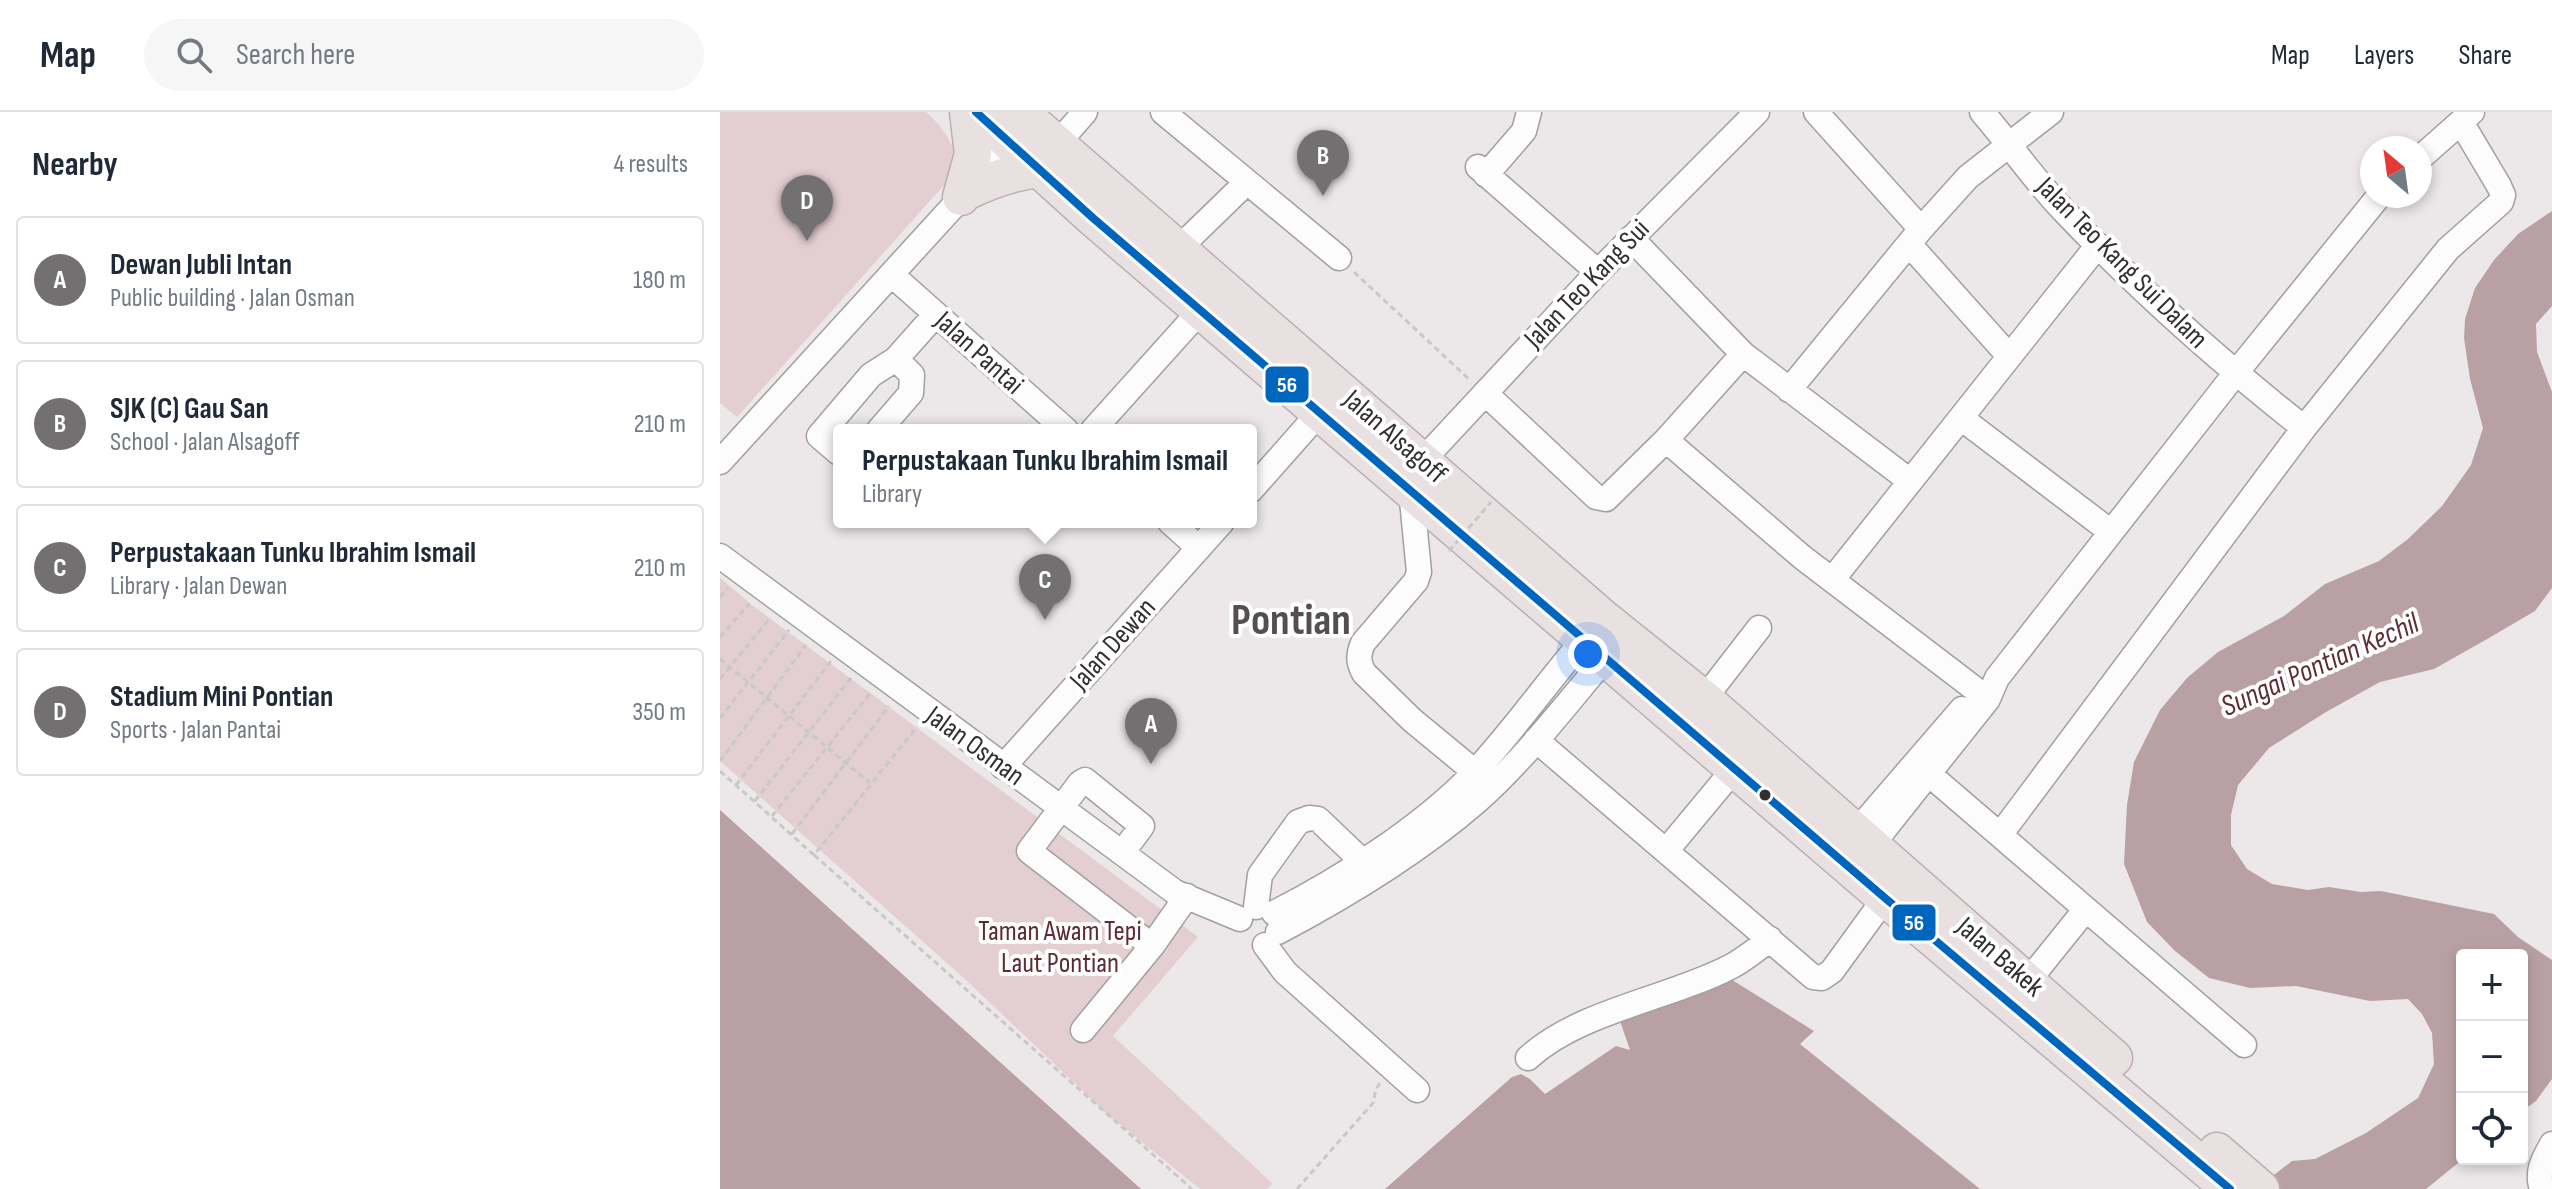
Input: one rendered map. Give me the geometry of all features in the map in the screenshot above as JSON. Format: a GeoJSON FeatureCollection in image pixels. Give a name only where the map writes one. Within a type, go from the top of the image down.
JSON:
{"type":"FeatureCollection","features":[{"type":"Feature","properties":{"kind":"highway"},"geometry":{"type":"LineString","coordinates":[[964,194],[973,154],[968,112]]}},
{"type":"Feature","properties":{"kind":"highway","name":"Jalan Alsagoff"},"geometry":{"type":"LineString","coordinates":[[976,112],[1015,128],[1201,310],[1320,412],[1416,475]]}},
{"type":"Feature","properties":{"kind":"highway"},"geometry":{"type":"LineString","coordinates":[[964,194],[1048,157]]}},
{"type":"Feature","properties":{"kind":"highway","name":"Jalan Alsagoff"},"geometry":{"type":"LineString","coordinates":[[1048,157],[1178,249],[1416,475],[1605,638]]}},
{"type":"Feature","properties":{"kind":"highway","name":"Jalan Bakek"},"geometry":{"type":"LineString","coordinates":[[1605,638],[1704,699],[2028,981],[2239,1183]]}},
{"type":"Feature","properties":{"kind":"highway","name":"Jalan Bakek"},"geometry":{"type":"LineString","coordinates":[[1605,638],[1735,768],[1885,898],[2239,1183]]}},
{"type":"Feature","properties":{"kind":"street"},"geometry":{"type":"LineString","coordinates":[[1048,157],[1085,112]]}},
{"type":"Feature","properties":{"kind":"street"},"geometry":{"type":"LineString","coordinates":[[1163,112],[1339,258]]}},
{"type":"Feature","properties":{"kind":"street"},"geometry":{"type":"LineString","coordinates":[[1529,112],[1524,131],[1482,171],[1598,272]]}},
{"type":"Feature","properties":{"kind":"street","name":"Jalan Teo Kang Sui"},"geometry":{"type":"LineString","coordinates":[[1416,475],[1485,393],[1598,272],[1757,112]]}},
{"type":"Feature","properties":{"kind":"street"},"geometry":{"type":"LineString","coordinates":[[1816,112],[2009,356]]}},
{"type":"Feature","properties":{"kind":"street","name":"Jalan Teo Kang Sui Dalam"},"geometry":{"type":"LineString","coordinates":[[1982,112],[2062,209],[2142,290],[2235,374],[2304,428]]}},
{"type":"Feature","properties":{"kind":"street"},"geometry":{"type":"LineString","coordinates":[[1789,390],[1915,236],[1968,177],[2051,112]]}},
{"type":"Feature","properties":{"kind":"street"},"geometry":{"type":"LineString","coordinates":[[2000,835],[2304,428],[2448,249],[2501,202],[2503,195],[2467,117],[2432,148]]}},
{"type":"Feature","properties":{"kind":"street"},"geometry":{"type":"LineString","coordinates":[[720,462],[964,194],[1015,128]]}},
{"type":"Feature","properties":{"kind":"street"},"geometry":{"type":"LineString","coordinates":[[1178,249],[1247,182]]}},
{"type":"Feature","properties":{"kind":"street"},"geometry":{"type":"LineString","coordinates":[[1863,840],[1987,690],[2369,208]]}},
{"type":"Feature","properties":{"kind":"street"},"geometry":{"type":"LineString","coordinates":[[1631,238],[1743,354],[1910,481]]}},
{"type":"Feature","properties":{"kind":"street"},"geometry":{"type":"LineString","coordinates":[[1832,580],[2098,245]]}},
{"type":"Feature","properties":{"kind":"street","name":"Jalan Pantai"},"geometry":{"type":"LineString","coordinates":[[892,275],[1059,424]]}},
{"type":"Feature","properties":{"kind":"street"},"geometry":{"type":"LineString","coordinates":[[1098,424],[1201,310]]}},
{"type":"Feature","properties":{"kind":"street"},"geometry":{"type":"LineString","coordinates":[[833,448],[819,436],[871,375],[896,359],[936,314]]}},
{"type":"Feature","properties":{"kind":"street"},"geometry":{"type":"LineString","coordinates":[[1485,393],[1601,499],[1606,499],[1666,440],[1743,354]]}},
{"type":"Feature","properties":{"kind":"street"},"geometry":{"type":"LineString","coordinates":[[884,424],[911,393],[912,375],[896,359]]}},
{"type":"Feature","properties":{"kind":"street"},"geometry":{"type":"LineString","coordinates":[[1257,483],[1320,412]]}},
{"type":"Feature","properties":{"kind":"street"},"geometry":{"type":"LineString","coordinates":[[1961,418],[2111,532]]}},
{"type":"Feature","properties":{"kind":"street"},"geometry":{"type":"LineString","coordinates":[[1666,440],[1832,580],[1987,690]]}},
{"type":"Feature","properties":{"kind":"street"},"geometry":{"type":"LineString","coordinates":[[1416,475],[1419,572],[1416,581],[1363,643],[1358,655],[1364,673],[1412,720],[1475,772]]}},
{"type":"Feature","properties":{"kind":"street"},"geometry":{"type":"LineString","coordinates":[[1177,528],[1199,548]]}},
{"type":"Feature","properties":{"kind":"street","name":"Jalan Dewan"},"geometry":{"type":"LineString","coordinates":[[1003,767],[1217,528]]}},
{"type":"Feature","properties":{"kind":"street","name":"Jalan Osman"},"geometry":{"type":"LineString","coordinates":[[720,556],[1175,892],[1262,923]]}},
{"type":"Feature","properties":{"kind":"street"},"geometry":{"type":"LineString","coordinates":[[1704,699],[1759,628]]}},
{"type":"Feature","properties":{"kind":"street"},"geometry":{"type":"LineString","coordinates":[[1262,923],[1369,882],[1477,801],[1536,740],[1605,638]]}},
{"type":"Feature","properties":{"kind":"street"},"geometry":{"type":"LineString","coordinates":[[1262,923],[1315,893],[1440,806],[1605,638]]}},
{"type":"Feature","properties":{"kind":"street"},"geometry":{"type":"LineString","coordinates":[[1863,840],[1930,775],[1987,690]]}},
{"type":"Feature","properties":{"kind":"street"},"geometry":{"type":"LineString","coordinates":[[1536,740],[1813,977],[1822,978],[1832,971],[1885,898]]}},
{"type":"Feature","properties":{"kind":"street"},"geometry":{"type":"LineString","coordinates":[[1666,851],[1735,768]]}},
{"type":"Feature","properties":{"kind":"street"},"geometry":{"type":"LineString","coordinates":[[1930,775],[2244,1045]]}},
{"type":"Feature","properties":{"kind":"street"},"geometry":{"type":"LineString","coordinates":[[1122,853],[1142,826],[1085,780],[1029,851],[1152,946]]}},
{"type":"Feature","properties":{"kind":"street"},"geometry":{"type":"LineString","coordinates":[[1362,861],[1318,819],[1298,822],[1260,875],[1262,923],[1285,972],[1417,1090]]}},
{"type":"Feature","properties":{"kind":"street"},"geometry":{"type":"LineString","coordinates":[[1083,1030],[1152,946],[1187,896]]}},
{"type":"Feature","properties":{"kind":"street"},"geometry":{"type":"LineString","coordinates":[[2028,981],[2086,909]]}},
{"type":"Feature","properties":{"kind":"street"},"geometry":{"type":"LineString","coordinates":[[1528,1058],[1549,1041],[1594,1020],[1731,967],[1770,939]]}},
{"type":"Feature","properties":{"kind":"street"},"geometry":{"type":"LineString","coordinates":[[2542,1189],[2539,1176],[2541,1165],[2552,1144]]}},
{"type":"Feature","properties":{"kind":"path"},"geometry":{"type":"LineString","coordinates":[[1339,258],[1485,393]]}},
{"type":"Feature","properties":{"kind":"path"},"geometry":{"type":"LineString","coordinates":[[1449,551],[1491,502]]}},
{"type":"Feature","properties":{"kind":"path"},"geometry":{"type":"LineString","coordinates":[[720,637],[763,588]]}},
{"type":"Feature","properties":{"kind":"path"},"geometry":{"type":"LineString","coordinates":[[720,679],[730,667],[801,616]]}},
{"type":"Feature","properties":{"kind":"path"},"geometry":{"type":"LineString","coordinates":[[720,718],[801,616]]}},
{"type":"Feature","properties":{"kind":"path"},"geometry":{"type":"LineString","coordinates":[[720,761],[767,696],[801,616]]}},
{"type":"Feature","properties":{"kind":"path"},"geometry":{"type":"LineString","coordinates":[[736,785],[842,647]]}},
{"type":"Feature","properties":{"kind":"path"},"geometry":{"type":"LineString","coordinates":[[720,659],[870,783]]}},
{"type":"Feature","properties":{"kind":"path"},"geometry":{"type":"LineString","coordinates":[[755,801],[864,663]]}},
{"type":"Feature","properties":{"kind":"path"},"geometry":{"type":"LineString","coordinates":[[772,816],[826,746],[892,684]]}},
{"type":"Feature","properties":{"kind":"path"},"geometry":{"type":"LineString","coordinates":[[792,834],[845,762],[892,684]]}},
{"type":"Feature","properties":{"kind":"path"},"geometry":{"type":"LineString","coordinates":[[814,855],[929,712]]}},
{"type":"Feature","properties":{"kind":"path"},"geometry":{"type":"LineString","coordinates":[[720,771],[1192,1189]]}},
{"type":"Feature","properties":{"kind":"path"},"geometry":{"type":"LineString","coordinates":[[1297,1189],[1373,1103],[1376,1089],[1393,1068]]}},
{"type":"Feature","properties":{"kind":"green space"},"geometry":{"type":"Polygon","coordinates":[[[720,112],[926,112],[944,131],[955,155],[953,172],[945,184],[737,417],[720,403],[720,112]]]}},
{"type":"Feature","properties":{"kind":"green space","name":"Taman Awam Tepi Laut Pontian"},"geometry":{"type":"Polygon","coordinates":[[[720,578],[1198,937],[1113,1036],[1273,1184],[1267,1189],[1200,1189],[1106,1113],[966,980],[720,761],[720,578]]]}},
{"type":"Feature","properties":{"kind":"water","name":"Sungai Pontian Kechil"},"geometry":{"type":"Polygon","coordinates":[[[2552,211],[2552,306],[2536,324],[2537,352],[2552,392],[2552,588],[2535,611],[2489,638],[2434,669],[2380,682],[2269,748],[2238,785],[2231,815],[2231,845],[2247,869],[2272,884],[2308,890],[2329,887],[2361,892],[2381,891],[2494,914],[2518,937],[2552,960],[2552,1079],[2528,1107],[2528,949],[2456,949],[2456,1165],[2426,1189],[2256,1189],[2292,1161],[2315,1159],[2366,1133],[2418,1098],[2434,1064],[2432,1033],[2422,1014],[2408,999],[2370,1001],[2296,986],[2250,988],[2209,978],[2175,951],[2147,922],[2124,864],[2127,805],[2134,762],[2160,710],[2187,678],[2218,652],[2284,616],[2325,584],[2379,561],[2408,539],[2442,506],[2471,465],[2483,428],[2470,379],[2464,338],[2465,319],[2475,288],[2494,260],[2518,234],[2552,211]]]}},
{"type":"Feature","properties":{"kind":"water"},"geometry":{"type":"Polygon","coordinates":[[[720,810],[1141,1189],[720,1189],[720,810]]]}},
{"type":"Feature","properties":{"kind":"water"},"geometry":{"type":"Polygon","coordinates":[[[1729,978],[1814,1031],[1800,1044],[1980,1189],[1385,1189],[1512,1077],[1521,1074],[1545,1094],[1616,1046],[1630,1050],[1620,1021],[1729,978]]]}},
{"type":"Feature","properties":{"kind":"transit line","name":"56"},"geometry":{"type":"LineString","coordinates":[[976,112],[1093,218],[1885,898],[2230,1189]]}},
{"type":"Feature","properties":{"kind":"place","name":"SJK (C) Gau San"},"geometry":{"type":"Point","coordinates":[1323,196]}},
{"type":"Feature","properties":{"kind":"place","name":"Stadium Mini Pontian"},"geometry":{"type":"Point","coordinates":[807,241]}},
{"type":"Feature","properties":{"kind":"place","name":"Perpustakaan Tunku Ibrahim Ismail"},"geometry":{"type":"Point","coordinates":[1045,620]}},
{"type":"Feature","properties":{"kind":"place","name":"Dewan Jubli Intan"},"geometry":{"type":"Point","coordinates":[1151,764]}},
{"type":"Feature","properties":{"kind":"district","name":"Pontian"},"geometry":{"type":"Point","coordinates":[1291,620]}}]}
